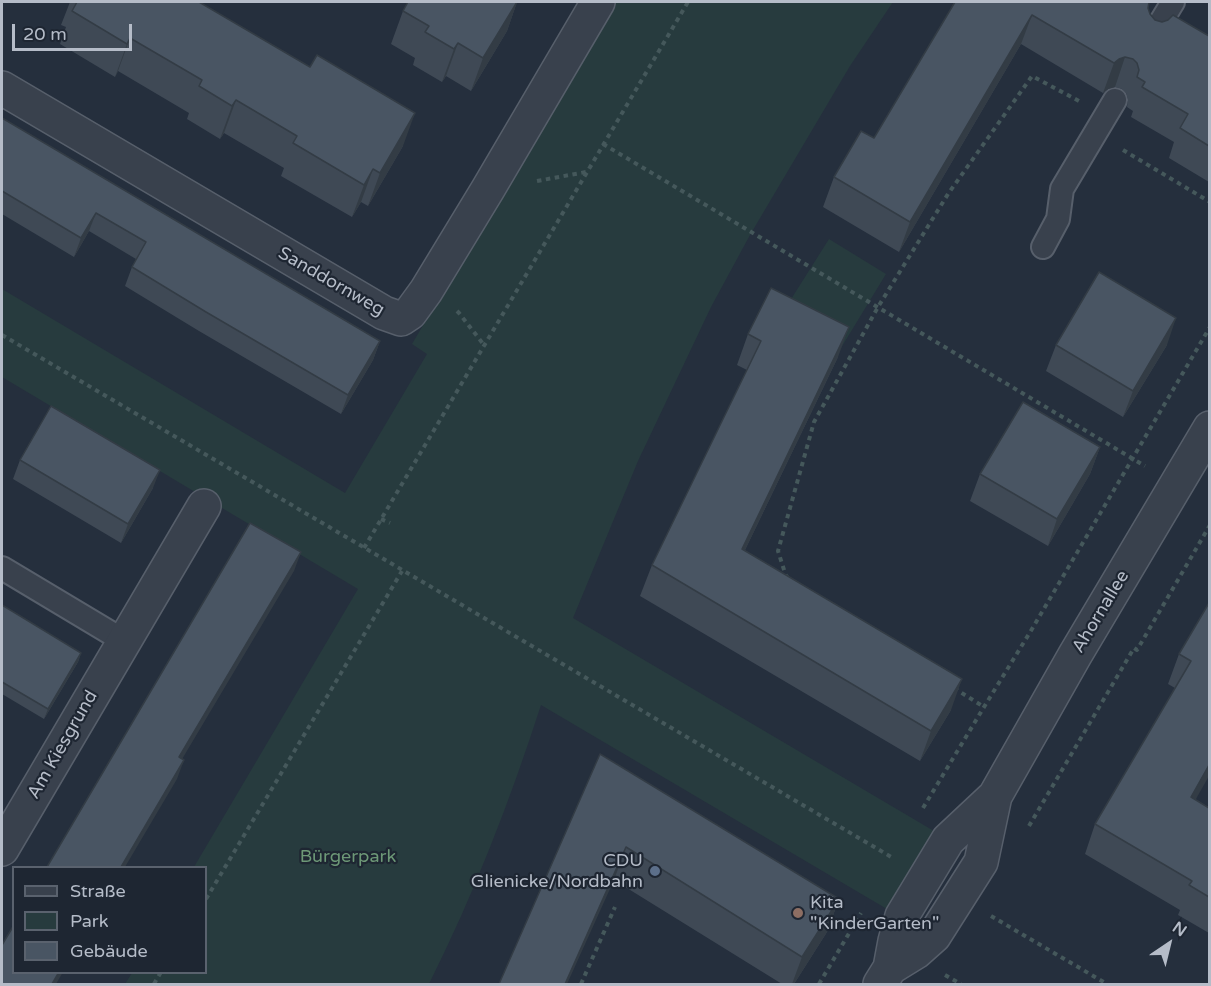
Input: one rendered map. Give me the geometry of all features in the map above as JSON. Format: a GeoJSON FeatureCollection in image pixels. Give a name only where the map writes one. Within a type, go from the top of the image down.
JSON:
{"type":"FeatureCollection","features":[{"type":"Feature","properties":{"kind":"street","name":"Sanddornweg"},"geometry":{"type":"LineString","coordinates":[[2,88],[384,314],[400,319],[410,313],[426,291],[598,2]]}},
{"type":"Feature","properties":{"kind":"street","name":"Ahornallee"},"geometry":{"type":"LineString","coordinates":[[885,976],[934,936],[981,862],[995,796],[1209,428]]}},
{"type":"Feature","properties":{"kind":"street","name":"Am Kiesgrund"},"geometry":{"type":"LineString","coordinates":[[2,849],[204,506]]}},
{"type":"Feature","properties":{"kind":"lane"},"geometry":{"type":"LineString","coordinates":[[1151,38],[1173,2]]}},
{"type":"Feature","properties":{"kind":"lane"},"geometry":{"type":"LineString","coordinates":[[1043,247],[1058,219],[1062,189],[1105,116]]}},
{"type":"Feature","properties":{"kind":"lane"},"geometry":{"type":"LineString","coordinates":[[2,568],[124,641]]}},
{"type":"Feature","properties":{"kind":"path"},"geometry":{"type":"LineString","coordinates":[[364,548],[687,2]]}},
{"type":"Feature","properties":{"kind":"path"},"geometry":{"type":"LineString","coordinates":[[794,584],[786,576],[778,551],[814,422],[878,307],[948,194],[1032,76],[1105,116],[1209,202]]}},
{"type":"Feature","properties":{"kind":"path"},"geometry":{"type":"LineString","coordinates":[[603,144],[1177,486]]}},
{"type":"Feature","properties":{"kind":"path"},"geometry":{"type":"LineString","coordinates":[[918,818],[1209,327]]}},
{"type":"Feature","properties":{"kind":"path"},"geometry":{"type":"LineString","coordinates":[[2,335],[894,858],[888,868]]}},
{"type":"Feature","properties":{"kind":"path"},"geometry":{"type":"LineString","coordinates":[[381,519],[390,523]]}},
{"type":"Feature","properties":{"kind":"path"},"geometry":{"type":"LineString","coordinates":[[1026,831],[1134,648],[1137,650],[1209,525]]}},
{"type":"Feature","properties":{"kind":"path"},"geometry":{"type":"LineString","coordinates":[[207,897],[402,571]]}},
{"type":"Feature","properties":{"kind":"path"},"geometry":{"type":"LineString","coordinates":[[945,683],[984,706]]}},
{"type":"Feature","properties":{"kind":"path"},"geometry":{"type":"LineString","coordinates":[[581,984],[615,907]]}},
{"type":"Feature","properties":{"kind":"path"},"geometry":{"type":"LineString","coordinates":[[819,984],[865,907]]}},
{"type":"Feature","properties":{"kind":"path"},"geometry":{"type":"LineString","coordinates":[[989,915],[1107,984]]}},
{"type":"Feature","properties":{"kind":"path"},"geometry":{"type":"LineString","coordinates":[[939,979],[942,973],[961,984]]}},
{"type":"Feature","properties":{"kind":"green space","name":"Bürgerpark"},"geometry":{"type":"Polygon","coordinates":[[[614,2],[893,2],[850,66],[750,235],[711,307],[638,461],[573,618],[939,834],[892,912],[541,705],[490,847],[429,984],[125,984],[131,974],[207,974],[207,866],[195,866],[358,589],[2,377],[2,289],[345,493],[427,354],[412,344],[614,2]]]}},
{"type":"Feature","properties":{"kind":"green space"},"geometry":{"type":"Polygon","coordinates":[[[829,239],[886,274],[841,348],[781,315],[829,239]]]}},
{"type":"Feature","properties":{"kind":"building"},"geometry":{"type":"Polygon","coordinates":[[[77,2],[199,2],[310,67],[317,55],[415,113],[380,173],[373,169],[364,185],[293,143],[297,136],[236,100],[232,106],[199,86],[202,80],[130,38],[127,44],[72,11],[77,2]]]}},
{"type":"Feature","properties":{"kind":"building"},"geometry":{"type":"Polygon","coordinates":[[[408,2],[517,2],[483,58],[458,43],[454,49],[425,32],[429,26],[403,11],[408,2]]]}},
{"type":"Feature","properties":{"kind":"building"},"geometry":{"type":"Polygon","coordinates":[[[955,2],[1149,2],[1150,14],[1155,20],[1162,22],[1173,15],[1209,36],[1209,146],[1180,128],[1188,114],[1142,87],[1145,82],[1137,77],[1139,70],[1133,59],[1125,57],[1114,63],[1032,15],[910,222],[834,177],[861,131],[874,138],[955,2]]]}},
{"type":"Feature","properties":{"kind":"building"},"geometry":{"type":"Polygon","coordinates":[[[2,118],[380,341],[348,395],[132,267],[146,242],[96,213],[81,238],[2,191],[2,118]]]}},
{"type":"Feature","properties":{"kind":"building"},"geometry":{"type":"Polygon","coordinates":[[[1099,272],[1176,318],[1133,391],[1056,345],[1099,272]]]}},
{"type":"Feature","properties":{"kind":"building"},"geometry":{"type":"Polygon","coordinates":[[[771,288],[849,327],[742,549],[962,679],[931,731],[652,565],[761,341],[748,334],[771,288]]]}},
{"type":"Feature","properties":{"kind":"building"},"geometry":{"type":"Polygon","coordinates":[[[1023,402],[1100,447],[1057,519],[980,474],[1023,402]]]}},
{"type":"Feature","properties":{"kind":"building"},"geometry":{"type":"Polygon","coordinates":[[[51,406],[160,470],[128,524],[20,460],[51,406]]]}},
{"type":"Feature","properties":{"kind":"building"},"geometry":{"type":"Polygon","coordinates":[[[250,523],[301,552],[179,757],[184,760],[122,866],[48,866],[250,523]]]}},
{"type":"Feature","properties":{"kind":"building"},"geometry":{"type":"Polygon","coordinates":[[[1209,603],[1209,765],[1191,797],[1209,808],[1209,897],[1189,885],[1192,881],[1095,824],[1191,661],[1179,654],[1209,603]]]}},
{"type":"Feature","properties":{"kind":"building"},"geometry":{"type":"Polygon","coordinates":[[[2,605],[81,653],[48,709],[2,682],[2,605]]]}},
{"type":"Feature","properties":{"kind":"building"},"geometry":{"type":"Polygon","coordinates":[[[600,754],[839,899],[802,957],[626,847],[565,984],[499,984],[600,754]]]}},
{"type":"Feature","properties":{"kind":"building"},"geometry":{"type":"Polygon","coordinates":[[[12,928],[12,974],[58,974],[52,984],[2,984],[2,945],[12,928]]]}},
{"type":"Feature","properties":{"kind":"place","name":"CDU Glienicke/Nordbahn"},"geometry":{"type":"Point","coordinates":[655,871]}},
{"type":"Feature","properties":{"kind":"place","name":"Kita \"KinderGarten\""},"geometry":{"type":"Point","coordinates":[798,913]}}]}
